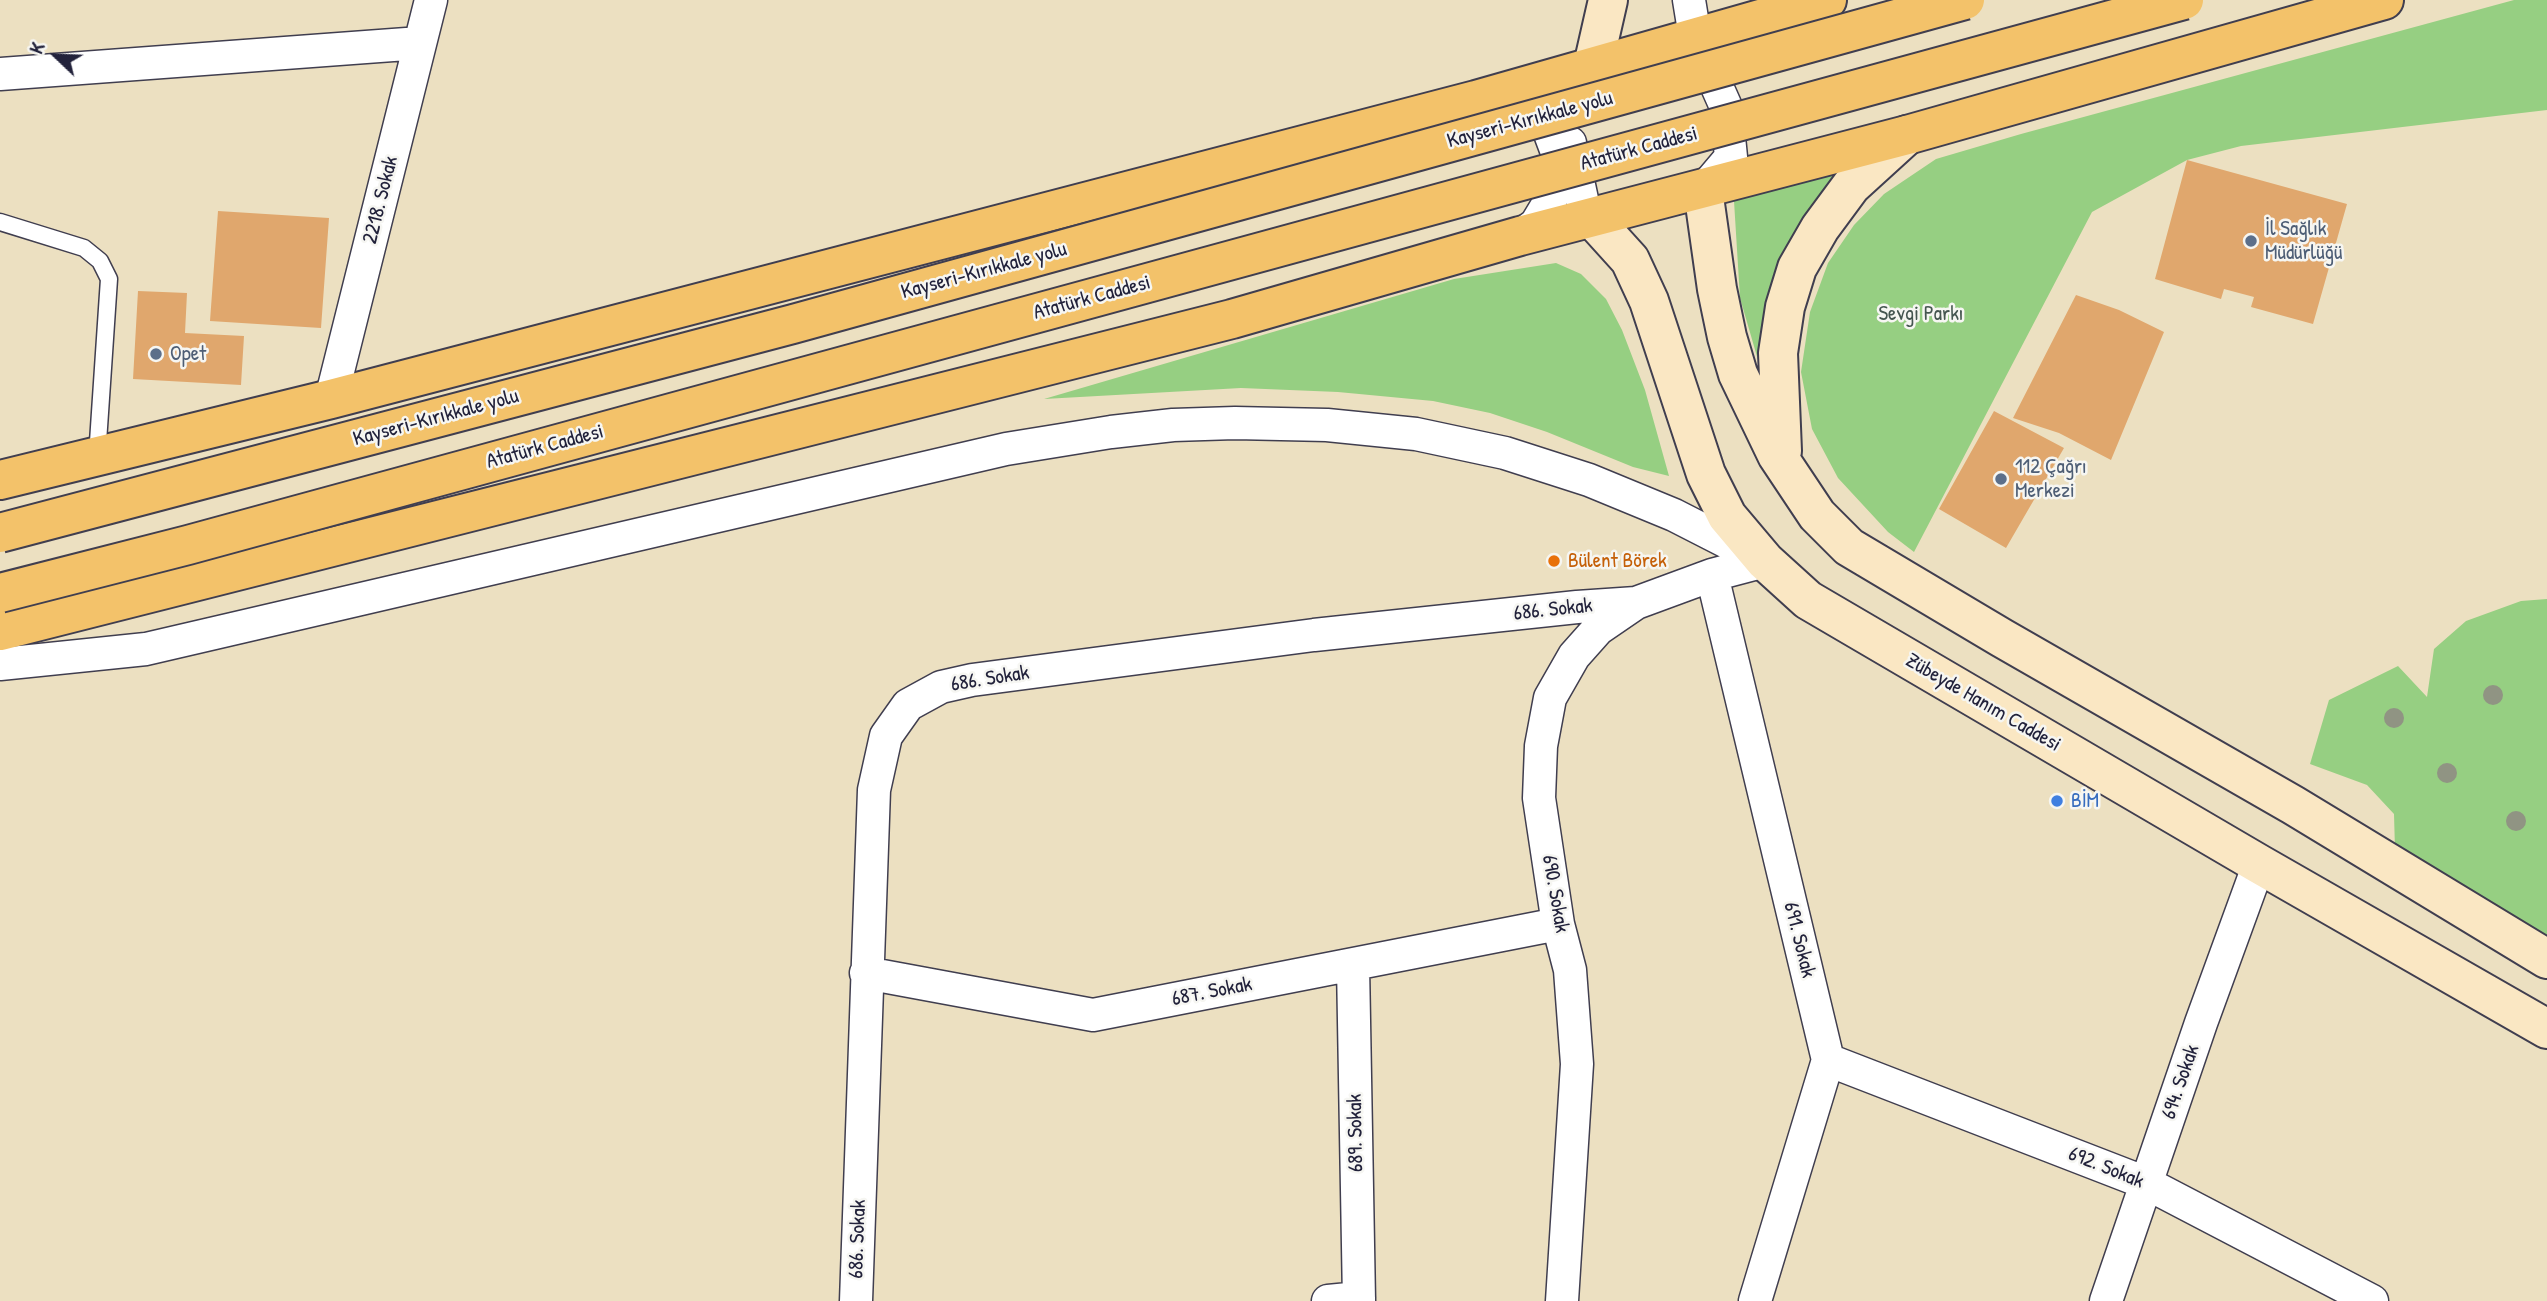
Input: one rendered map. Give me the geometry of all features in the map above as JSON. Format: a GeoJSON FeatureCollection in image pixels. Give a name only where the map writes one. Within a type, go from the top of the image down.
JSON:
{"type":"FeatureCollection","features":[{"type":"Feature","properties":{"kind":"highway"},"geometry":{"type":"LineString","coordinates":[[7,473],[97,457],[331,399],[1476,100],[1827,0]]}},
{"type":"Feature","properties":{"kind":"highway","name":"Kayseri-Kırıkkale yolu"},"geometry":{"type":"LineString","coordinates":[[0,533],[779,327],[1965,0]]}},
{"type":"Feature","properties":{"kind":"highway","name":"Atatürk Caddesi"},"geometry":{"type":"LineString","coordinates":[[0,593],[188,545],[2184,0]]}},
{"type":"Feature","properties":{"kind":"highway"},"geometry":{"type":"LineString","coordinates":[[0,631],[1232,319],[1520,236],[1908,135],[2384,0]]}},
{"type":"Feature","properties":{"kind":"main road"},"geometry":{"type":"LineString","coordinates":[[1593,66],[1608,0]]}},
{"type":"Feature","properties":{"kind":"main road"},"geometry":{"type":"LineString","coordinates":[[1795,482],[1782,452],[1778,353],[1785,307],[1797,268],[1819,228],[1851,186],[1908,135]]}},
{"type":"Feature","properties":{"kind":"main road"},"geometry":{"type":"LineString","coordinates":[[1703,190],[1717,289],[1738,374],[1777,456],[1817,515],[1849,547],[2293,806],[2547,959]]}},
{"type":"Feature","properties":{"kind":"main road","name":"Zübeyde Hanım Caddesi"},"geometry":{"type":"LineString","coordinates":[[1592,218],[1630,260],[1649,301],[1706,474],[1727,516],[1765,561],[1808,600],[2547,1029]]}},
{"type":"Feature","properties":{"kind":"street","name":"2218. Sokak"},"geometry":{"type":"LineString","coordinates":[[331,399],[431,0]]}},
{"type":"Feature","properties":{"kind":"street"},"geometry":{"type":"LineString","coordinates":[[1689,0],[1695,37],[1726,107],[1731,157],[1703,190]]}},
{"type":"Feature","properties":{"kind":"street"},"geometry":{"type":"LineString","coordinates":[[0,74],[421,43]]}},
{"type":"Feature","properties":{"kind":"street"},"geometry":{"type":"LineString","coordinates":[[1592,218],[1583,204],[1570,143],[1576,100],[1593,66]]}},
{"type":"Feature","properties":{"kind":"street"},"geometry":{"type":"LineString","coordinates":[[1476,100],[1525,115],[1549,131],[1555,142],[1558,171],[1551,199],[1536,224],[1520,236]]}},
{"type":"Feature","properties":{"kind":"street"},"geometry":{"type":"LineString","coordinates":[[0,664],[146,649],[1006,449],[1173,425],[1327,425],[1416,434],[1505,453],[1589,480],[1674,515],[1765,561]]}},
{"type":"Feature","properties":{"kind":"street","name":"690. Sokak"},"geometry":{"type":"LineString","coordinates":[[1562,1301],[1577,1064],[1570,970],[1558,924],[1539,798],[1541,746],[1550,698],[1574,656],[1598,629],[1636,603],[1712,575],[1765,561]]}},
{"type":"Feature","properties":{"kind":"street","name":"691. Sokak"},"geometry":{"type":"LineString","coordinates":[[1712,575],[1828,1060]]}},
{"type":"Feature","properties":{"kind":"street","name":"686. Sokak"},"geometry":{"type":"LineString","coordinates":[[856,1301],[874,790],[886,736],[908,705],[941,687],[972,680],[1314,635],[1636,603]]}},
{"type":"Feature","properties":{"kind":"street","name":"694. Sokak"},"geometry":{"type":"LineString","coordinates":[[2106,1301],[2259,864]]}},
{"type":"Feature","properties":{"kind":"street","name":"687. Sokak"},"geometry":{"type":"LineString","coordinates":[[866,973],[1093,1015],[1558,924]]}},
{"type":"Feature","properties":{"kind":"street","name":"689. Sokak"},"geometry":{"type":"LineString","coordinates":[[1349,1300],[1353,965]]}},
{"type":"Feature","properties":{"kind":"street"},"geometry":{"type":"LineString","coordinates":[[1755,1301],[1828,1060]]}},
{"type":"Feature","properties":{"kind":"street","name":"692. Sokak"},"geometry":{"type":"LineString","coordinates":[[1828,1060],[2146,1183],[2372,1301]]}},
{"type":"Feature","properties":{"kind":"lane"},"geometry":{"type":"LineString","coordinates":[[0,222],[84,248],[100,261],[109,279],[97,457]]}},
{"type":"Feature","properties":{"kind":"green space","name":"Sevgi Parkı"},"geometry":{"type":"Polygon","coordinates":[[[2514,0],[2547,0],[2547,110],[2241,146],[2187,160],[2092,212],[1914,552],[1888,532],[1838,478],[1812,429],[1801,372],[1810,312],[1828,263],[1854,225],[1884,194],[1936,159],[2514,0]]]}},
{"type":"Feature","properties":{"kind":"green space"},"geometry":{"type":"Polygon","coordinates":[[[1844,172],[1767,304],[1758,360],[1740,298],[1734,201],[1844,172]]]}},
{"type":"Feature","properties":{"kind":"green space"},"geometry":{"type":"Polygon","coordinates":[[[1556,263],[1581,274],[1606,299],[1622,330],[1645,390],[1669,476],[1633,467],[1547,432],[1490,413],[1433,401],[1338,392],[1241,388],[1044,399],[1454,279],[1556,263]]]}},
{"type":"Feature","properties":{"kind":"green space"},"geometry":{"type":"Polygon","coordinates":[[[2547,599],[2547,939],[2395,850],[2394,814],[2367,785],[2310,764],[2329,700],[2398,666],[2427,697],[2434,649],[2466,621],[2521,601],[2547,599]]]}},
{"type":"Feature","properties":{"kind":"building","name":"İl Sağlık Müdürlüğü"},"geometry":{"type":"Polygon","coordinates":[[[2187,160],[2347,204],[2313,324],[2251,307],[2254,297],[2224,289],[2221,299],[2155,279],[2187,160]]]}},
{"type":"Feature","properties":{"kind":"building"},"geometry":{"type":"Polygon","coordinates":[[[218,211],[329,218],[321,328],[210,321],[218,211]]]}},
{"type":"Feature","properties":{"kind":"building"},"geometry":{"type":"Polygon","coordinates":[[[138,291],[187,293],[185,333],[244,336],[241,385],[133,379],[138,291]]]}},
{"type":"Feature","properties":{"kind":"building"},"geometry":{"type":"Polygon","coordinates":[[[2076,295],[2119,310],[2164,332],[2111,460],[2059,433],[2013,418],[2076,295]]]}},
{"type":"Feature","properties":{"kind":"building","name":"112 Çağrı Merkezi"},"geometry":{"type":"Polygon","coordinates":[[[1994,411],[2064,448],[2006,548],[1939,509],[1994,411]]]}},
{"type":"Feature","properties":{"kind":"place","name":"İl Sağlık Müdürlüğü"},"geometry":{"type":"Point","coordinates":[2251,241]}},
{"type":"Feature","properties":{"kind":"place","name":"Opet"},"geometry":{"type":"Point","coordinates":[156,354]}},
{"type":"Feature","properties":{"kind":"place","name":"112 Çağrı Merkezi"},"geometry":{"type":"Point","coordinates":[2001,479]}},
{"type":"Feature","properties":{"kind":"place","name":"Bülent Börek"},"geometry":{"type":"Point","coordinates":[1554,561]}},
{"type":"Feature","properties":{"kind":"place","name":"BİM"},"geometry":{"type":"Point","coordinates":[2057,801]}}]}
